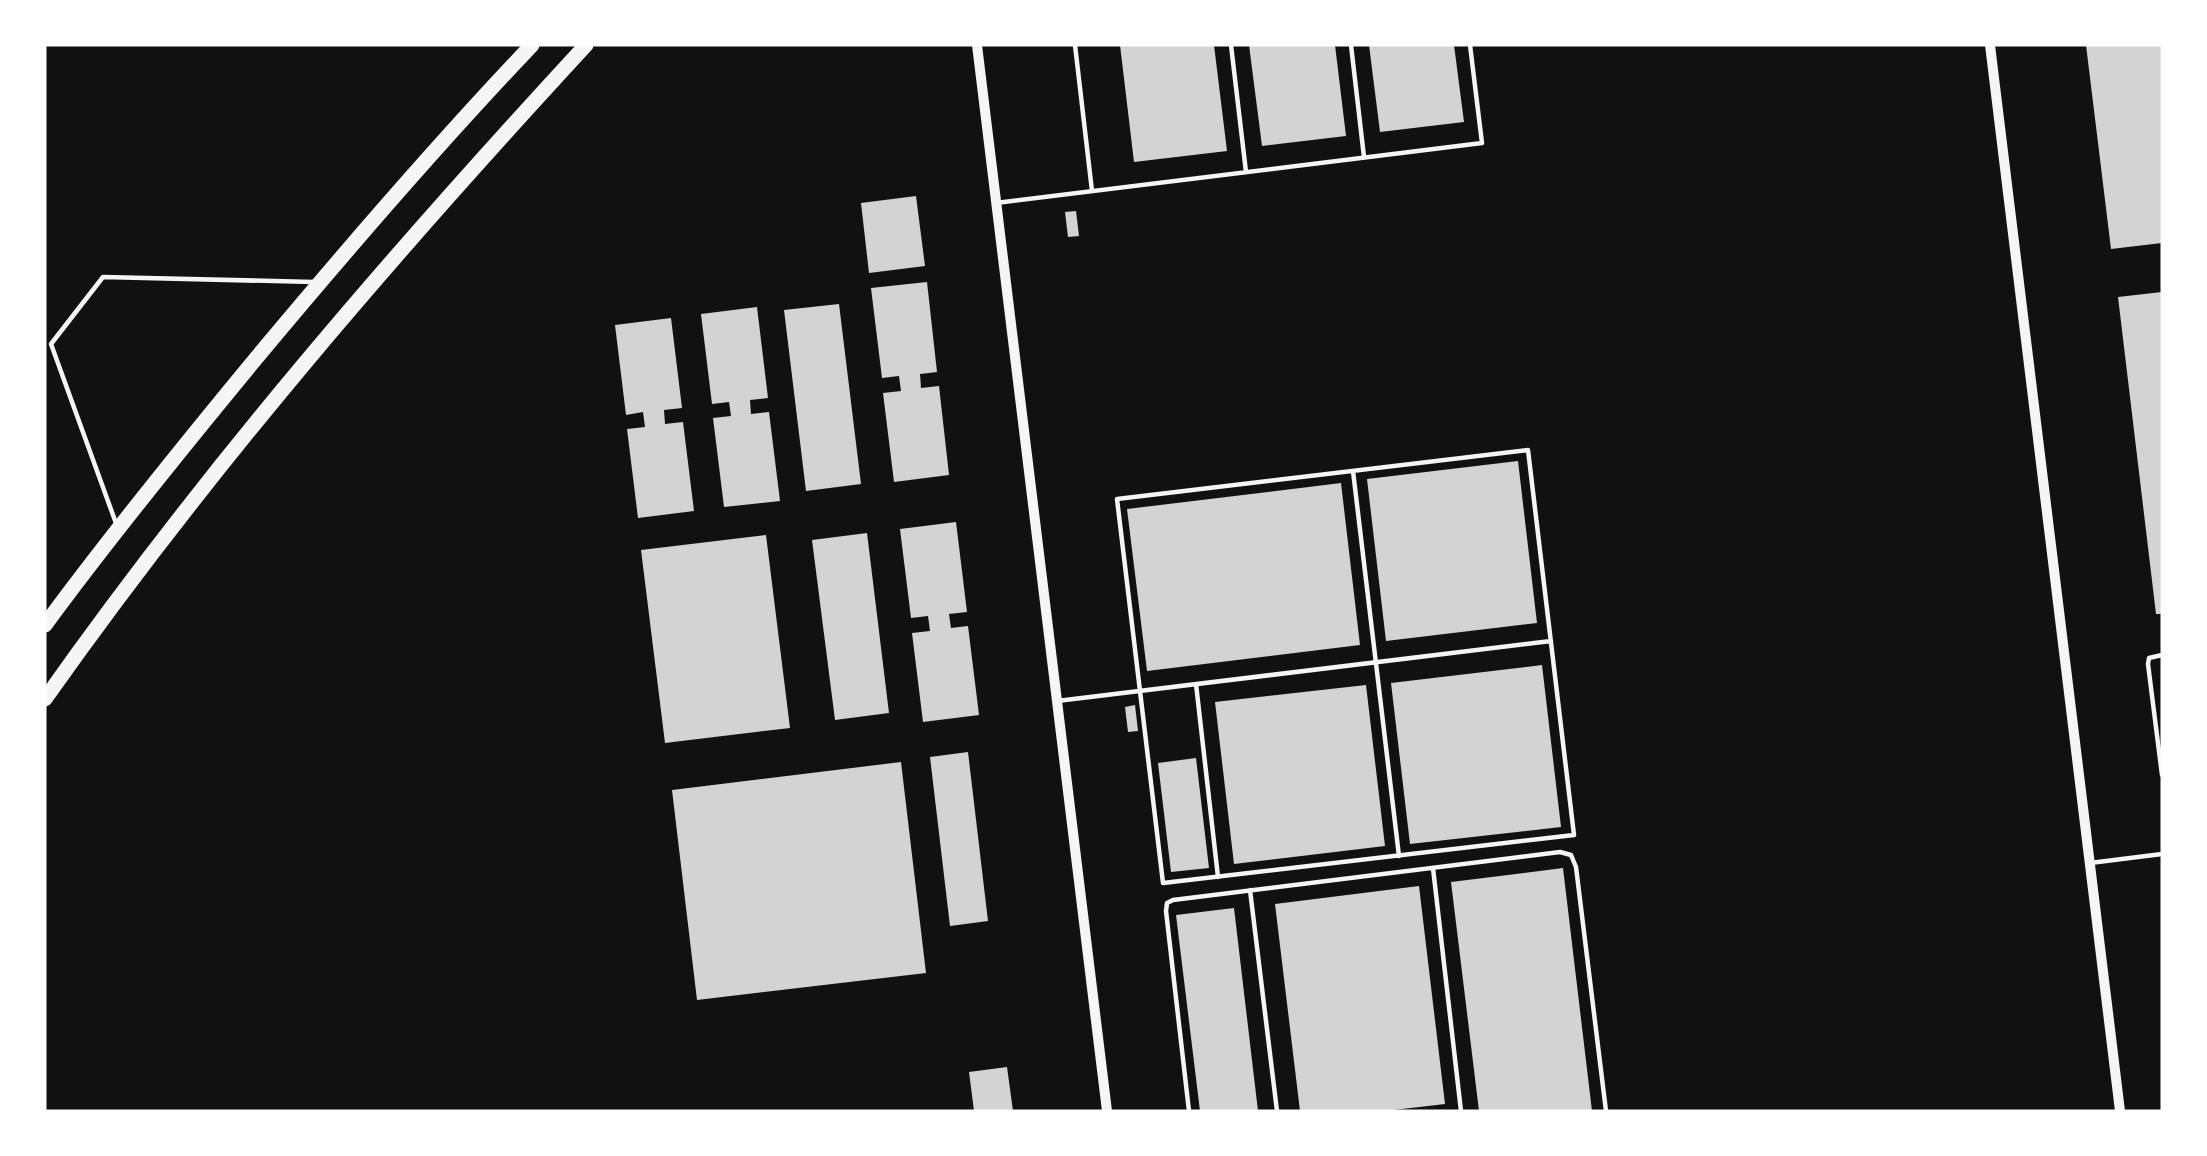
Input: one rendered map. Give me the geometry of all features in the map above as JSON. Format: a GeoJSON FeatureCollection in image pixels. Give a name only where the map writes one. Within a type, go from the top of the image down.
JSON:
{"type":"FeatureCollection","features":[{"type":"Feature","properties":{"kind":"main road"},"geometry":{"type":"LineString","coordinates":[[45,625],[118,530],[320,282],[397,192],[532,45]]}},
{"type":"Feature","properties":{"kind":"main road"},"geometry":{"type":"LineString","coordinates":[[45,699],[167,535],[325,339],[586,45]]}},
{"type":"Feature","properties":{"kind":"street"},"geometry":{"type":"LineString","coordinates":[[977,45],[1107,1111]]}},
{"type":"Feature","properties":{"kind":"street"},"geometry":{"type":"LineString","coordinates":[[1990,45],[2120,1111]]}},
{"type":"Feature","properties":{"kind":"lane"},"geometry":{"type":"LineString","coordinates":[[1075,45],[1092,191]]}},
{"type":"Feature","properties":{"kind":"lane"},"geometry":{"type":"LineString","coordinates":[[1231,45],[1246,172]]}},
{"type":"Feature","properties":{"kind":"lane"},"geometry":{"type":"LineString","coordinates":[[1351,45],[1364,157]]}},
{"type":"Feature","properties":{"kind":"lane"},"geometry":{"type":"LineString","coordinates":[[996,203],[1482,142],[1470,45]]}},
{"type":"Feature","properties":{"kind":"lane"},"geometry":{"type":"LineString","coordinates":[[118,530],[51,344],[103,277],[320,282]]}},
{"type":"Feature","properties":{"kind":"lane"},"geometry":{"type":"LineString","coordinates":[[1528,450],[1574,835],[1163,883],[1117,499],[1353,471],[1528,450]]}},
{"type":"Feature","properties":{"kind":"lane"},"geometry":{"type":"LineString","coordinates":[[1353,471],[1399,856]]}},
{"type":"Feature","properties":{"kind":"lane"},"geometry":{"type":"LineString","coordinates":[[1057,700],[1551,641]]}},
{"type":"Feature","properties":{"kind":"lane"},"geometry":{"type":"LineString","coordinates":[[2162,655],[2149,658],[2148,664],[2162,775]]}},
{"type":"Feature","properties":{"kind":"lane"},"geometry":{"type":"LineString","coordinates":[[1196,684],[1218,877]]}},
{"type":"Feature","properties":{"kind":"lane"},"geometry":{"type":"LineString","coordinates":[[1189,1111],[1166,912],[1167,903],[1173,900],[1250,890],[1560,852],[1571,855],[1576,867],[1606,1111]]}},
{"type":"Feature","properties":{"kind":"lane"},"geometry":{"type":"LineString","coordinates":[[2090,863],[2162,854]]}},
{"type":"Feature","properties":{"kind":"lane"},"geometry":{"type":"LineString","coordinates":[[1433,868],[1461,1111]]}},
{"type":"Feature","properties":{"kind":"lane"},"geometry":{"type":"LineString","coordinates":[[1250,890],[1277,1111]]}},
{"type":"Feature","properties":{"kind":"building"},"geometry":{"type":"Polygon","coordinates":[[[1120,45],[1214,45],[1227,151],[1134,162],[1120,45]]]}},
{"type":"Feature","properties":{"kind":"building"},"geometry":{"type":"Polygon","coordinates":[[[1249,45],[1335,45],[1346,136],[1262,146],[1249,45]]]}},
{"type":"Feature","properties":{"kind":"building"},"geometry":{"type":"Polygon","coordinates":[[[1369,45],[1454,45],[1464,122],[1380,132],[1369,45]]]}},
{"type":"Feature","properties":{"kind":"building"},"geometry":{"type":"Polygon","coordinates":[[[2086,45],[2162,45],[2162,243],[2111,249],[2086,45]]]}},
{"type":"Feature","properties":{"kind":"building"},"geometry":{"type":"Polygon","coordinates":[[[916,196],[925,266],[869,273],[861,203],[916,196]]]}},
{"type":"Feature","properties":{"kind":"building"},"geometry":{"type":"Polygon","coordinates":[[[1076,211],[1079,236],[1068,237],[1065,212],[1076,211]]]}},
{"type":"Feature","properties":{"kind":"building"},"geometry":{"type":"Polygon","coordinates":[[[927,282],[937,372],[920,374],[921,388],[939,386],[949,475],[894,482],[883,393],[901,391],[899,376],[882,378],[871,288],[927,282]]]}},
{"type":"Feature","properties":{"kind":"building"},"geometry":{"type":"Polygon","coordinates":[[[2162,292],[2162,614],[2156,614],[2118,297],[2162,292]]]}},
{"type":"Feature","properties":{"kind":"building"},"geometry":{"type":"Polygon","coordinates":[[[839,304],[861,484],[806,491],[784,310],[839,304]]]}},
{"type":"Feature","properties":{"kind":"building"},"geometry":{"type":"Polygon","coordinates":[[[757,307],[768,398],[750,400],[751,414],[769,412],[780,501],[724,507],[713,418],[731,416],[729,402],[712,404],[701,314],[757,307]]]}},
{"type":"Feature","properties":{"kind":"building"},"geometry":{"type":"Polygon","coordinates":[[[671,318],[682,408],[664,410],[665,424],[683,422],[694,511],[638,518],[627,429],[645,427],[643,412],[626,415],[615,325],[671,318]]]}},
{"type":"Feature","properties":{"kind":"building"},"geometry":{"type":"Polygon","coordinates":[[[1518,461],[1537,623],[1386,641],[1367,479],[1518,461]]]}},
{"type":"Feature","properties":{"kind":"building"},"geometry":{"type":"Polygon","coordinates":[[[1341,483],[1360,645],[1147,671],[1127,509],[1341,483]]]}},
{"type":"Feature","properties":{"kind":"building"},"geometry":{"type":"Polygon","coordinates":[[[956,522],[967,612],[949,614],[951,628],[968,626],[979,715],[923,722],[912,633],[930,631],[928,616],[911,618],[900,529],[956,522]]]}},
{"type":"Feature","properties":{"kind":"building"},"geometry":{"type":"Polygon","coordinates":[[[867,533],[889,713],[835,720],[812,540],[867,533]]]}},
{"type":"Feature","properties":{"kind":"building"},"geometry":{"type":"Polygon","coordinates":[[[766,535],[790,728],[665,743],[641,550],[766,535]]]}},
{"type":"Feature","properties":{"kind":"building"},"geometry":{"type":"Polygon","coordinates":[[[1542,665],[1561,827],[1410,844],[1391,683],[1542,665]]]}},
{"type":"Feature","properties":{"kind":"building"},"geometry":{"type":"Polygon","coordinates":[[[1366,685],[1385,846],[1234,864],[1215,702],[1366,685]]]}},
{"type":"Feature","properties":{"kind":"building"},"geometry":{"type":"Polygon","coordinates":[[[1135,705],[1138,731],[1128,732],[1125,707],[1135,705]]]}},
{"type":"Feature","properties":{"kind":"building"},"geometry":{"type":"Polygon","coordinates":[[[968,752],[988,921],[950,926],[930,757],[968,752]]]}},
{"type":"Feature","properties":{"kind":"building"},"geometry":{"type":"Polygon","coordinates":[[[1196,758],[1209,868],[1171,872],[1158,763],[1196,758]]]}},
{"type":"Feature","properties":{"kind":"building"},"geometry":{"type":"Polygon","coordinates":[[[901,762],[926,973],[697,1000],[672,790],[901,762]]]}},
{"type":"Feature","properties":{"kind":"building"},"geometry":{"type":"Polygon","coordinates":[[[1563,868],[1592,1111],[1479,1111],[1451,882],[1563,868]]]}},
{"type":"Feature","properties":{"kind":"building"},"geometry":{"type":"Polygon","coordinates":[[[1419,886],[1445,1104],[1385,1111],[1300,1111],[1275,904],[1419,886]]]}},
{"type":"Feature","properties":{"kind":"building"},"geometry":{"type":"Polygon","coordinates":[[[1234,908],[1258,1111],[1200,1111],[1176,915],[1234,908]]]}},
{"type":"Feature","properties":{"kind":"building"},"geometry":{"type":"Polygon","coordinates":[[[1007,1067],[1013,1111],[974,1111],[969,1072],[1007,1067]]]}}]}
